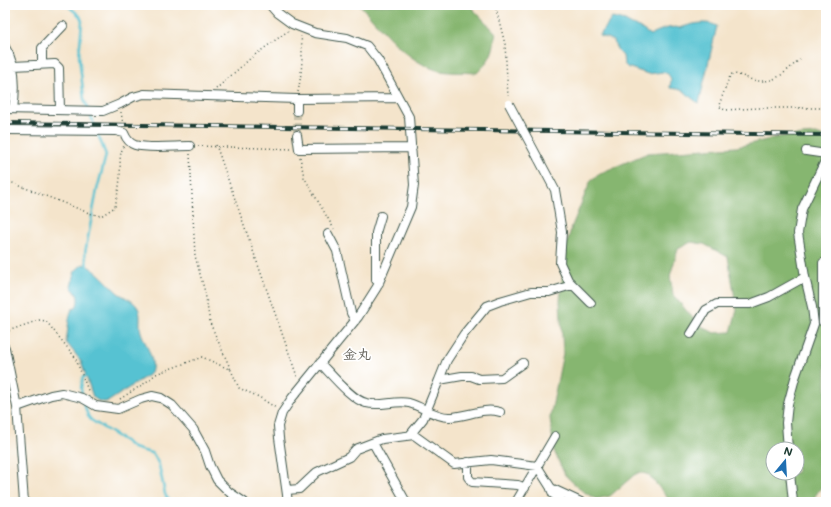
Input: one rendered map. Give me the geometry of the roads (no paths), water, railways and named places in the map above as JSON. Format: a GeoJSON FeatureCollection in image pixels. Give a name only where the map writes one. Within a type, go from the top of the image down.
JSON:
{"type":"FeatureCollection","features":[{"type":"Feature","properties":{"kind":"street"},"geometry":{"type":"LineString","coordinates":[[270,5],[277,13],[292,24],[315,33],[347,38],[366,46],[378,60],[409,118],[414,185],[411,207],[379,283],[368,304],[282,413],[278,426],[288,502]]}},
{"type":"Feature","properties":{"kind":"street"},"geometry":{"type":"LineString","coordinates":[[42,64],[42,48],[63,26]]}},
{"type":"Feature","properties":{"kind":"street"},"geometry":{"type":"LineString","coordinates":[[5,47],[13,66],[9,82],[14,100],[7,110]]}},
{"type":"Feature","properties":{"kind":"street"},"geometry":{"type":"LineString","coordinates":[[13,66],[55,64],[59,68],[60,110]]}},
{"type":"Feature","properties":{"kind":"street"},"geometry":{"type":"LineString","coordinates":[[7,110],[103,110],[120,104],[133,97],[144,94],[212,95],[297,99],[398,98]]}},
{"type":"Feature","properties":{"kind":"street"},"geometry":{"type":"LineString","coordinates":[[297,99],[297,111]]}},
{"type":"Feature","properties":{"kind":"street"},"geometry":{"type":"LineString","coordinates":[[509,104],[555,190],[562,232],[560,263],[568,280],[591,303]]}},
{"type":"Feature","properties":{"kind":"street"},"geometry":{"type":"LineString","coordinates":[[5,130],[116,131],[134,144],[144,146],[190,146]]}},
{"type":"Feature","properties":{"kind":"street"},"geometry":{"type":"LineString","coordinates":[[297,136],[299,149],[412,148]]}},
{"type":"Feature","properties":{"kind":"street"},"geometry":{"type":"LineString","coordinates":[[787,441],[786,423],[788,404],[795,378],[814,324],[798,233],[802,209],[826,159],[806,151]]}},
{"type":"Feature","properties":{"kind":"street"},"geometry":{"type":"LineString","coordinates":[[379,283],[376,280],[376,233],[381,216]]}},
{"type":"Feature","properties":{"kind":"street"},"geometry":{"type":"LineString","coordinates":[[328,234],[337,251],[351,313],[355,321]]}},
{"type":"Feature","properties":{"kind":"street"},"geometry":{"type":"LineString","coordinates":[[814,324],[824,322],[823,263]]}},
{"type":"Feature","properties":{"kind":"street"},"geometry":{"type":"LineString","coordinates":[[691,334],[706,310],[717,304],[750,304],[769,297],[805,277]]}},
{"type":"Feature","properties":{"kind":"street"},"geometry":{"type":"LineString","coordinates":[[410,435],[423,419],[447,360],[464,334],[488,306],[531,292],[549,292],[572,284]]}},
{"type":"Feature","properties":{"kind":"street"},"geometry":{"type":"LineString","coordinates":[[5,348],[17,407],[24,502]]}},
{"type":"Feature","properties":{"kind":"street"},"geometry":{"type":"LineString","coordinates":[[320,363],[357,399],[366,403],[407,403],[437,415],[450,417],[476,411],[495,410],[500,412]]}},
{"type":"Feature","properties":{"kind":"street"},"geometry":{"type":"LineString","coordinates":[[439,380],[462,376],[471,376],[479,379],[502,378],[523,363]]}},
{"type":"Feature","properties":{"kind":"street"},"geometry":{"type":"LineString","coordinates":[[17,407],[51,395],[62,393],[72,395],[96,406],[118,409],[152,396],[161,398],[172,405],[194,429],[206,450],[210,466],[217,480],[229,492],[244,502]]}},
{"type":"Feature","properties":{"kind":"street"},"geometry":{"type":"LineString","coordinates":[[286,490],[299,489],[317,472],[349,457],[356,449],[382,439],[410,435],[414,435],[454,464],[491,460],[537,466]]}},
{"type":"Feature","properties":{"kind":"street"},"geometry":{"type":"LineString","coordinates":[[516,502],[555,436]]}},
{"type":"Feature","properties":{"kind":"street"},"geometry":{"type":"LineString","coordinates":[[372,443],[406,502]]}},
{"type":"Feature","properties":{"kind":"street"},"geometry":{"type":"LineString","coordinates":[[468,462],[468,477],[472,482],[518,485],[525,488]]}},
{"type":"Feature","properties":{"kind":"street"},"geometry":{"type":"LineString","coordinates":[[537,466],[551,488],[553,494],[560,499],[559,502]]}},
{"type":"Feature","properties":{"kind":"street"},"geometry":{"type":"LineString","coordinates":[[791,481],[793,502]]}},
{"type":"Feature","properties":{"kind":"street"},"geometry":{"type":"LineString","coordinates":[[551,488],[581,502]]}},
{"type":"Feature","properties":{"kind":"water"},"geometry":{"type":"Polygon","coordinates":[[[612,18],[625,21],[639,27],[650,35],[660,30],[677,27],[680,28],[698,23],[708,23],[717,26],[699,103],[681,90],[670,88],[671,79],[668,74],[663,72],[648,74],[627,67],[624,64],[623,56],[618,51],[613,41],[599,36],[612,18]]]}},
{"type":"Feature","properties":{"kind":"water"},"geometry":{"type":"Polygon","coordinates":[[[83,264],[93,269],[118,293],[136,305],[140,315],[140,329],[151,357],[151,373],[107,402],[101,402],[93,397],[81,361],[66,342],[71,312],[72,309],[76,308],[78,301],[77,294],[71,287],[75,271],[83,264]]]}},
{"type":"Feature","properties":{"kind":"waterway"},"geometry":{"type":"LineString","coordinates":[[67,5],[80,16],[82,21],[79,56],[84,99],[106,155],[97,190],[85,253],[87,267]]}},
{"type":"Feature","properties":{"kind":"waterway"},"geometry":{"type":"LineString","coordinates":[[82,397],[81,388],[83,377],[88,376]]}},
{"type":"Feature","properties":{"kind":"waterway"},"geometry":{"type":"LineString","coordinates":[[83,401],[88,416],[91,420],[133,448],[154,455],[159,465],[165,494],[169,502]]}},
{"type":"Feature","properties":{"kind":"tunnel"},"geometry":{"type":"LineString","coordinates":[[297,111],[297,135]]}},
{"type":"Feature","properties":{"kind":"railway"},"geometry":{"type":"LineString","coordinates":[[5,123],[826,135]]}},
{"type":"Feature","properties":{"kind":"district","name":"金丸"},"geometry":{"type":"Point","coordinates":[357,353]}}]}
